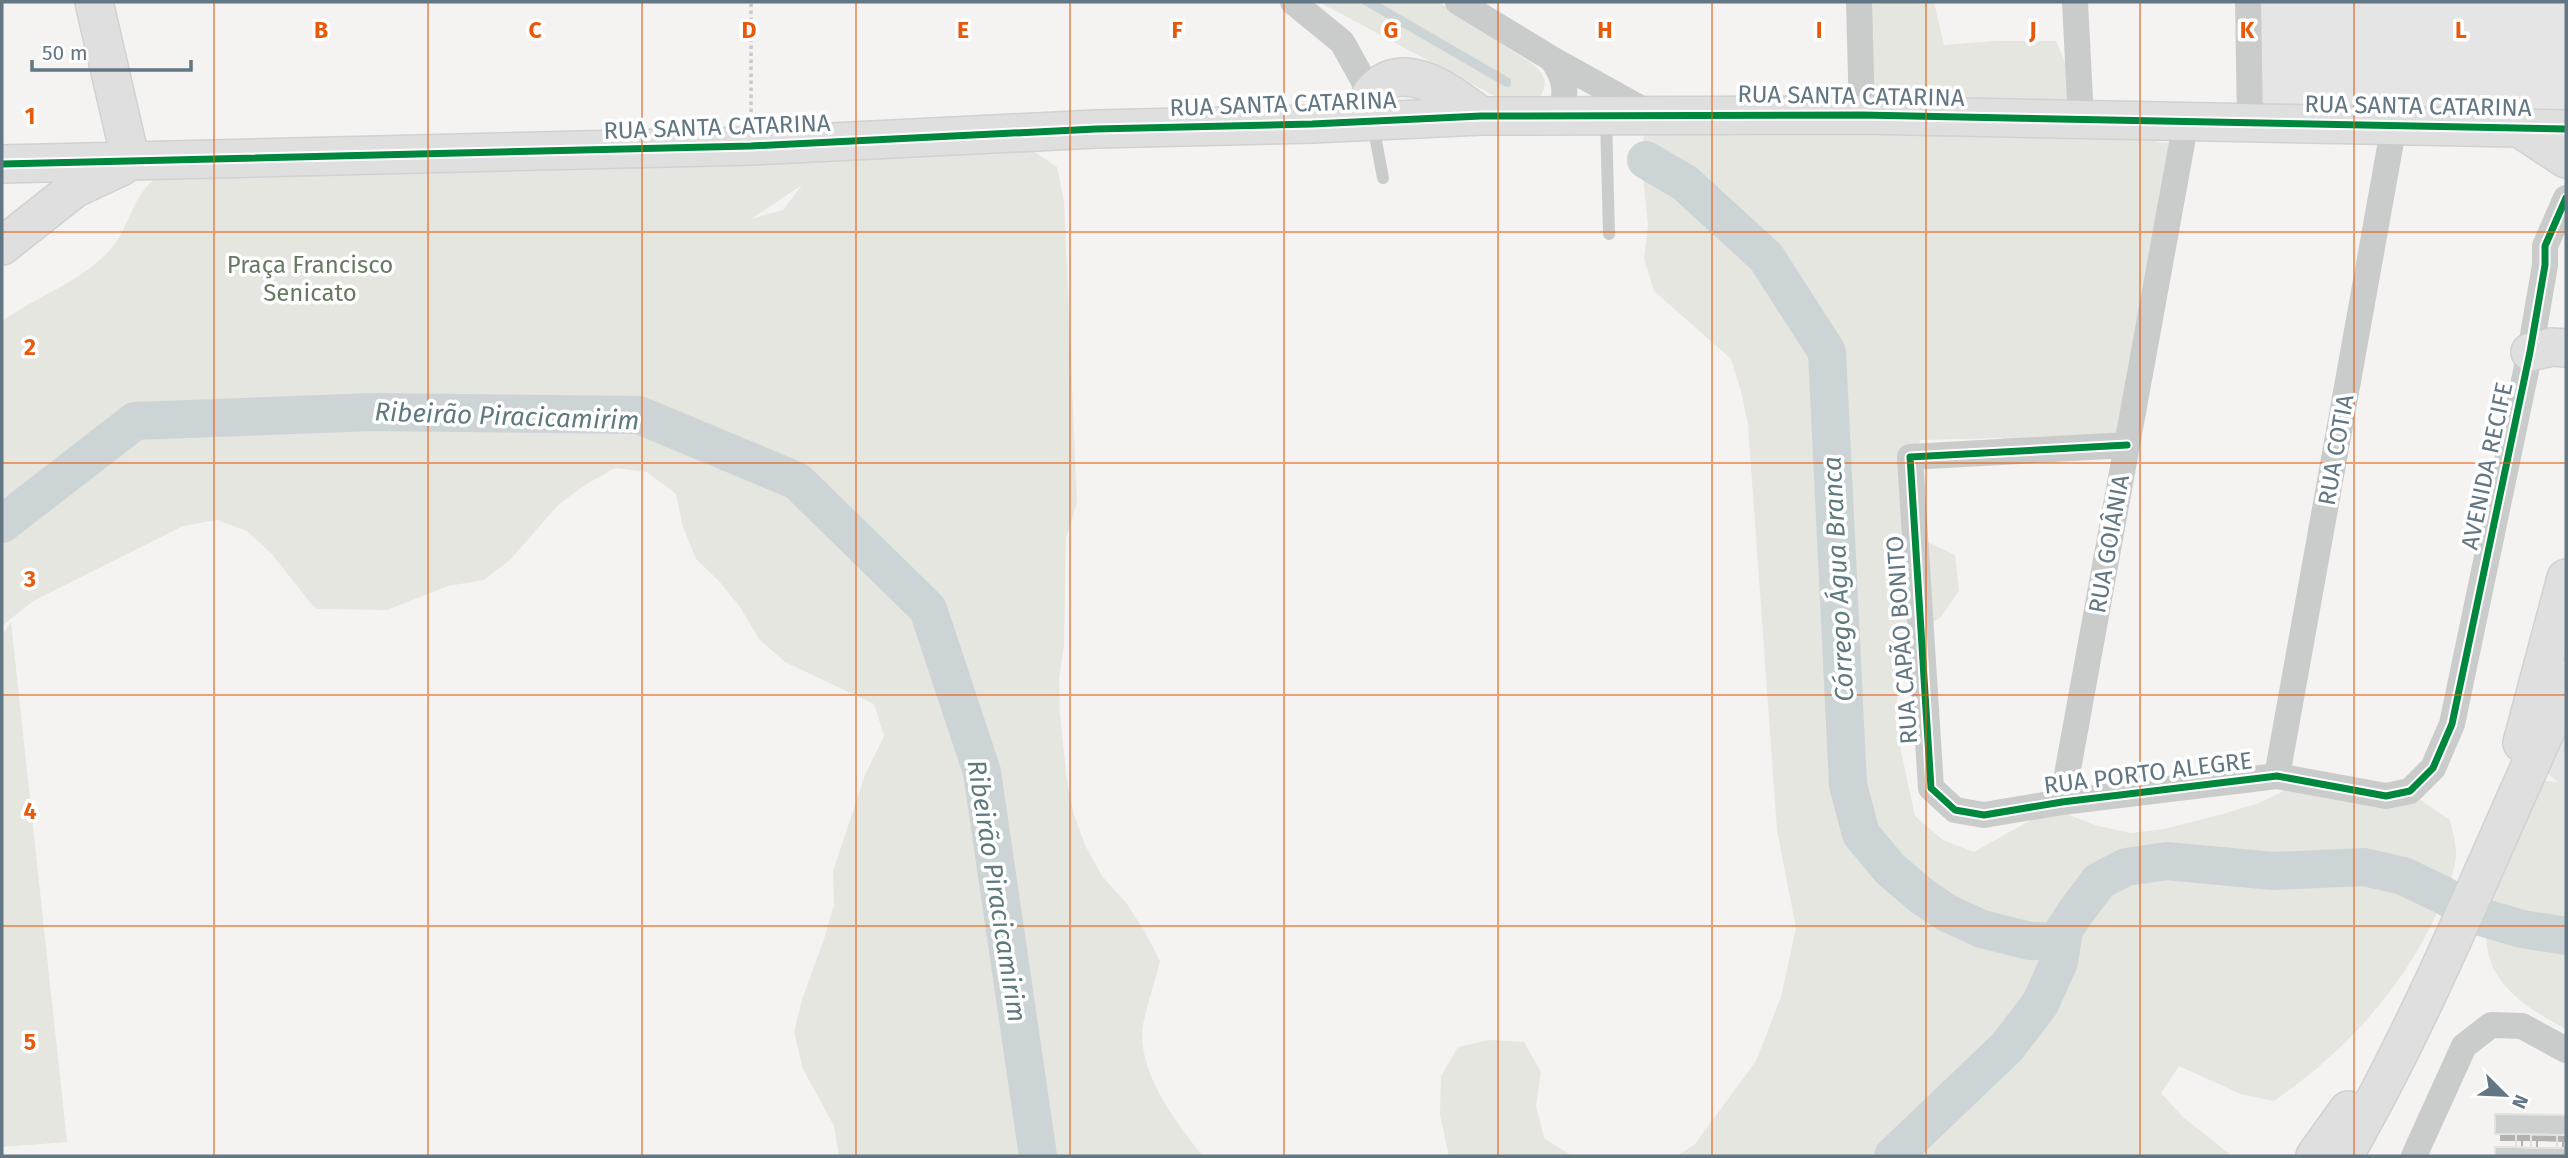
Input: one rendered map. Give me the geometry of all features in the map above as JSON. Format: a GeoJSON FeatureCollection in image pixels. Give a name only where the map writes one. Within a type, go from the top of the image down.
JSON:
{"type":"FeatureCollection","features":[{"type":"Feature","properties":{"kind":"street"},"geometry":{"type":"LineString","coordinates":[[2,246],[74,189],[131,162],[94,2]]}},
{"type":"Feature","properties":{"kind":"street"},"geometry":{"type":"LineString","coordinates":[[1293,2],[1342,42],[1371,107]]}},
{"type":"Feature","properties":{"kind":"street"},"geometry":{"type":"LineString","coordinates":[[1458,2],[1552,59],[1651,114]]}},
{"type":"Feature","properties":{"kind":"street"},"geometry":{"type":"LineString","coordinates":[[1859,2],[1862,115]]}},
{"type":"Feature","properties":{"kind":"street"},"geometry":{"type":"LineString","coordinates":[[2075,2],[2081,119]]}},
{"type":"Feature","properties":{"kind":"street"},"geometry":{"type":"LineString","coordinates":[[2248,2],[2250,122]]}},
{"type":"Feature","properties":{"kind":"street"},"geometry":{"type":"LineString","coordinates":[[1552,59],[1562,73],[1565,85],[1564,104],[1558,116]]}},
{"type":"Feature","properties":{"kind":"street","name":"RUA SANTA CATARINA"},"geometry":{"type":"LineString","coordinates":[[2,164],[751,146],[1096,129],[1371,107],[1380,83],[1406,77],[1424,80],[1440,87],[1481,116],[1862,115],[2566,129]]}},
{"type":"Feature","properties":{"kind":"street","name":"RUA GOIÂNIA"},"geometry":{"type":"LineString","coordinates":[[2062,802],[2186,121]]}},
{"type":"Feature","properties":{"kind":"street","name":"RUA COTIA"},"geometry":{"type":"LineString","coordinates":[[2277,776],[2394,125]]}},
{"type":"Feature","properties":{"kind":"street","name":"RUA SANTA CATARINA"},"geometry":{"type":"LineString","coordinates":[[2518,127],[2566,159]]}},
{"type":"Feature","properties":{"kind":"street","name":"AVENIDA RECIFE"},"geometry":{"type":"LineString","coordinates":[[2444,743],[2452,724],[2530,352],[2546,246],[2566,198]]}},
{"type":"Feature","properties":{"kind":"street"},"geometry":{"type":"LineString","coordinates":[[2545,265],[2566,242]]}},
{"type":"Feature","properties":{"kind":"street"},"geometry":{"type":"LineString","coordinates":[[2530,352],[2552,347],[2566,348]]}},
{"type":"Feature","properties":{"kind":"street","name":"RUA CAPÃO BONITO"},"geometry":{"type":"LineString","coordinates":[[1955,810],[1931,788],[1910,457],[2127,445]]}},
{"type":"Feature","properties":{"kind":"street"},"geometry":{"type":"LineString","coordinates":[[2492,850],[2566,578]]}},
{"type":"Feature","properties":{"kind":"street"},"geometry":{"type":"LineString","coordinates":[[2344,1156],[2378,1096],[2447,955],[2560,701],[2566,679]]}},
{"type":"Feature","properties":{"kind":"street","name":"RUA PORTO ALEGRE"},"geometry":{"type":"LineString","coordinates":[[1955,810],[1984,815],[2062,802],[2277,776],[2386,796],[2410,791],[2433,768],[2444,743]]}},
{"type":"Feature","properties":{"kind":"street"},"geometry":{"type":"LineString","coordinates":[[2315,1156],[2447,955]]}},
{"type":"Feature","properties":{"kind":"street"},"geometry":{"type":"LineString","coordinates":[[2413,1156],[2463,1046],[2491,1025],[2522,1027],[2566,1050]]}},
{"type":"Feature","properties":{"kind":"lane"},"geometry":{"type":"LineString","coordinates":[[1371,107],[1383,178]]}},
{"type":"Feature","properties":{"kind":"lane"},"geometry":{"type":"LineString","coordinates":[[1606,115],[1609,234]]}},
{"type":"Feature","properties":{"kind":"path"},"geometry":{"type":"LineString","coordinates":[[751,2],[751,146]]}},
{"type":"Feature","properties":{"kind":"shaded area"},"geometry":{"type":"Polygon","coordinates":[[[1359,2],[1378,2],[1511,79],[1511,85],[1504,86],[1359,2]]]}},
{"type":"Feature","properties":{"kind":"shaded area"},"geometry":{"type":"Polygon","coordinates":[[[2251,2],[2566,2],[2566,117],[2252,129],[2251,2]]]}},
{"type":"Feature","properties":{"kind":"shaded area"},"geometry":{"type":"Polygon","coordinates":[[[2566,704],[2566,789],[2542,769],[2566,704]]]}},
{"type":"Feature","properties":{"kind":"green space"},"geometry":{"type":"Polygon","coordinates":[[[1319,2],[1439,2],[1534,65],[1544,80],[1543,92],[1540,98],[1515,107],[1319,2]]]}},
{"type":"Feature","properties":{"kind":"green space"},"geometry":{"type":"Polygon","coordinates":[[[1858,2],[1934,2],[1944,45],[1995,41],[2056,41],[2069,72],[2077,103],[2143,112],[2157,142],[2169,143],[2118,435],[2020,448],[2001,438],[1921,440],[1916,448],[1926,541],[1955,555],[1959,591],[1940,618],[1911,633],[1899,664],[1896,712],[1915,816],[1943,840],[1974,852],[2031,820],[2064,813],[2098,826],[2131,833],[2164,829],[2226,813],[2259,803],[2288,789],[2389,789],[2422,801],[2450,820],[2456,857],[2451,881],[2442,903],[2421,945],[2404,971],[2386,996],[2345,1042],[2299,1083],[2274,1101],[2241,1094],[2179,1066],[2161,1093],[2183,1117],[2232,1156],[1677,1156],[1695,1144],[1756,1061],[1781,997],[1796,928],[1777,830],[1748,425],[1731,359],[1654,291],[1644,259],[1648,225],[1641,157],[1645,125],[1874,95],[1858,2]]]}},
{"type":"Feature","properties":{"kind":"green space","name":"Praça Francisco Senicato"},"geometry":{"type":"Polygon","coordinates":[[[826,124],[1030,149],[1057,167],[1064,201],[1077,503],[1066,538],[1064,645],[1059,679],[1067,781],[1074,815],[1085,845],[1102,876],[1127,904],[1160,961],[1143,1025],[1142,1042],[1152,1078],[1160,1095],[1203,1156],[839,1156],[834,1126],[803,1069],[794,1032],[834,905],[833,871],[865,775],[884,736],[874,704],[785,662],[759,639],[740,607],[696,559],[683,527],[676,494],[647,472],[615,468],[585,485],[558,505],[511,559],[484,580],[448,586],[387,610],[317,609],[271,553],[247,531],[217,520],[183,526],[33,601],[2,626],[2,321],[85,272],[97,262],[115,244],[144,190],[168,169],[805,162],[806,150],[826,124]],[[802,185],[752,219],[783,210],[802,185]]]}},
{"type":"Feature","properties":{"kind":"green space"},"geometry":{"type":"Polygon","coordinates":[[[11,622],[67,1142],[2,1147],[2,635],[11,622]]]}},
{"type":"Feature","properties":{"kind":"green space"},"geometry":{"type":"Polygon","coordinates":[[[2537,780],[2566,783],[2566,1029],[2518,999],[2496,973],[2488,952],[2487,928],[2497,876],[2537,780]]]}},
{"type":"Feature","properties":{"kind":"green space"},"geometry":{"type":"Polygon","coordinates":[[[1489,1040],[1524,1042],[1541,1072],[1536,1106],[1544,1138],[1572,1156],[1449,1156],[1440,1115],[1441,1076],[1458,1047],[1489,1040]]]}},
{"type":"Feature","properties":{"kind":"building"},"geometry":{"type":"Polygon","coordinates":[[[2495,1114],[2566,1115],[2566,1156],[2495,1156],[2495,1147],[2516,1147],[2516,1134],[2495,1134],[2495,1114]],[[2531,1134],[2531,1148],[2557,1148],[2557,1135],[2531,1134]]]}},
{"type":"Feature","properties":{"kind":"building"},"geometry":{"type":"Polygon","coordinates":[[[2516,1134],[2531,1134],[2531,1148],[2516,1147],[2516,1134]]]}},
{"type":"Feature","properties":{"kind":"building"},"geometry":{"type":"Polygon","coordinates":[[[2557,1135],[2566,1135],[2566,1148],[2557,1148],[2557,1135]]]}},
{"type":"Feature","properties":{"kind":"waterway","name":"Córrego Água Branca"},"geometry":{"type":"LineString","coordinates":[[1646,160],[1685,183],[1766,257],[1827,352],[1848,785],[1861,834],[1890,869],[1947,913],[1982,929],[2030,941],[2062,942]]}},
{"type":"Feature","properties":{"kind":"waterway","name":"Ribeirão Piracicamirim"},"geometry":{"type":"LineString","coordinates":[[2,524],[135,421],[373,412],[639,415],[797,481],[928,609],[982,772],[1038,1156]]}},
{"type":"Feature","properties":{"kind":"waterway","name":"Ribeirão Piracicamirim"},"geometry":{"type":"LineString","coordinates":[[1893,1156],[2007,1047],[2040,1004],[2059,962],[2064,930],[2075,913],[2099,881],[2126,867],[2167,861],[2273,871],[2364,867],[2403,876],[2481,917],[2522,929],[2566,936]]}},
{"type":"Feature","properties":{"kind":"cycle path"},"geometry":{"type":"LineString","coordinates":[[2,164],[751,146],[1096,129],[1312,124],[1481,116],[1862,115],[2566,129]]}},
{"type":"Feature","properties":{"kind":"cycle path"},"geometry":{"type":"LineString","coordinates":[[2127,445],[1910,457],[1931,788],[1955,810],[1984,815],[2062,802],[2277,776],[2386,796],[2410,791],[2433,768],[2452,724],[2530,352],[2545,265],[2545,246],[2566,198]]}}]}
